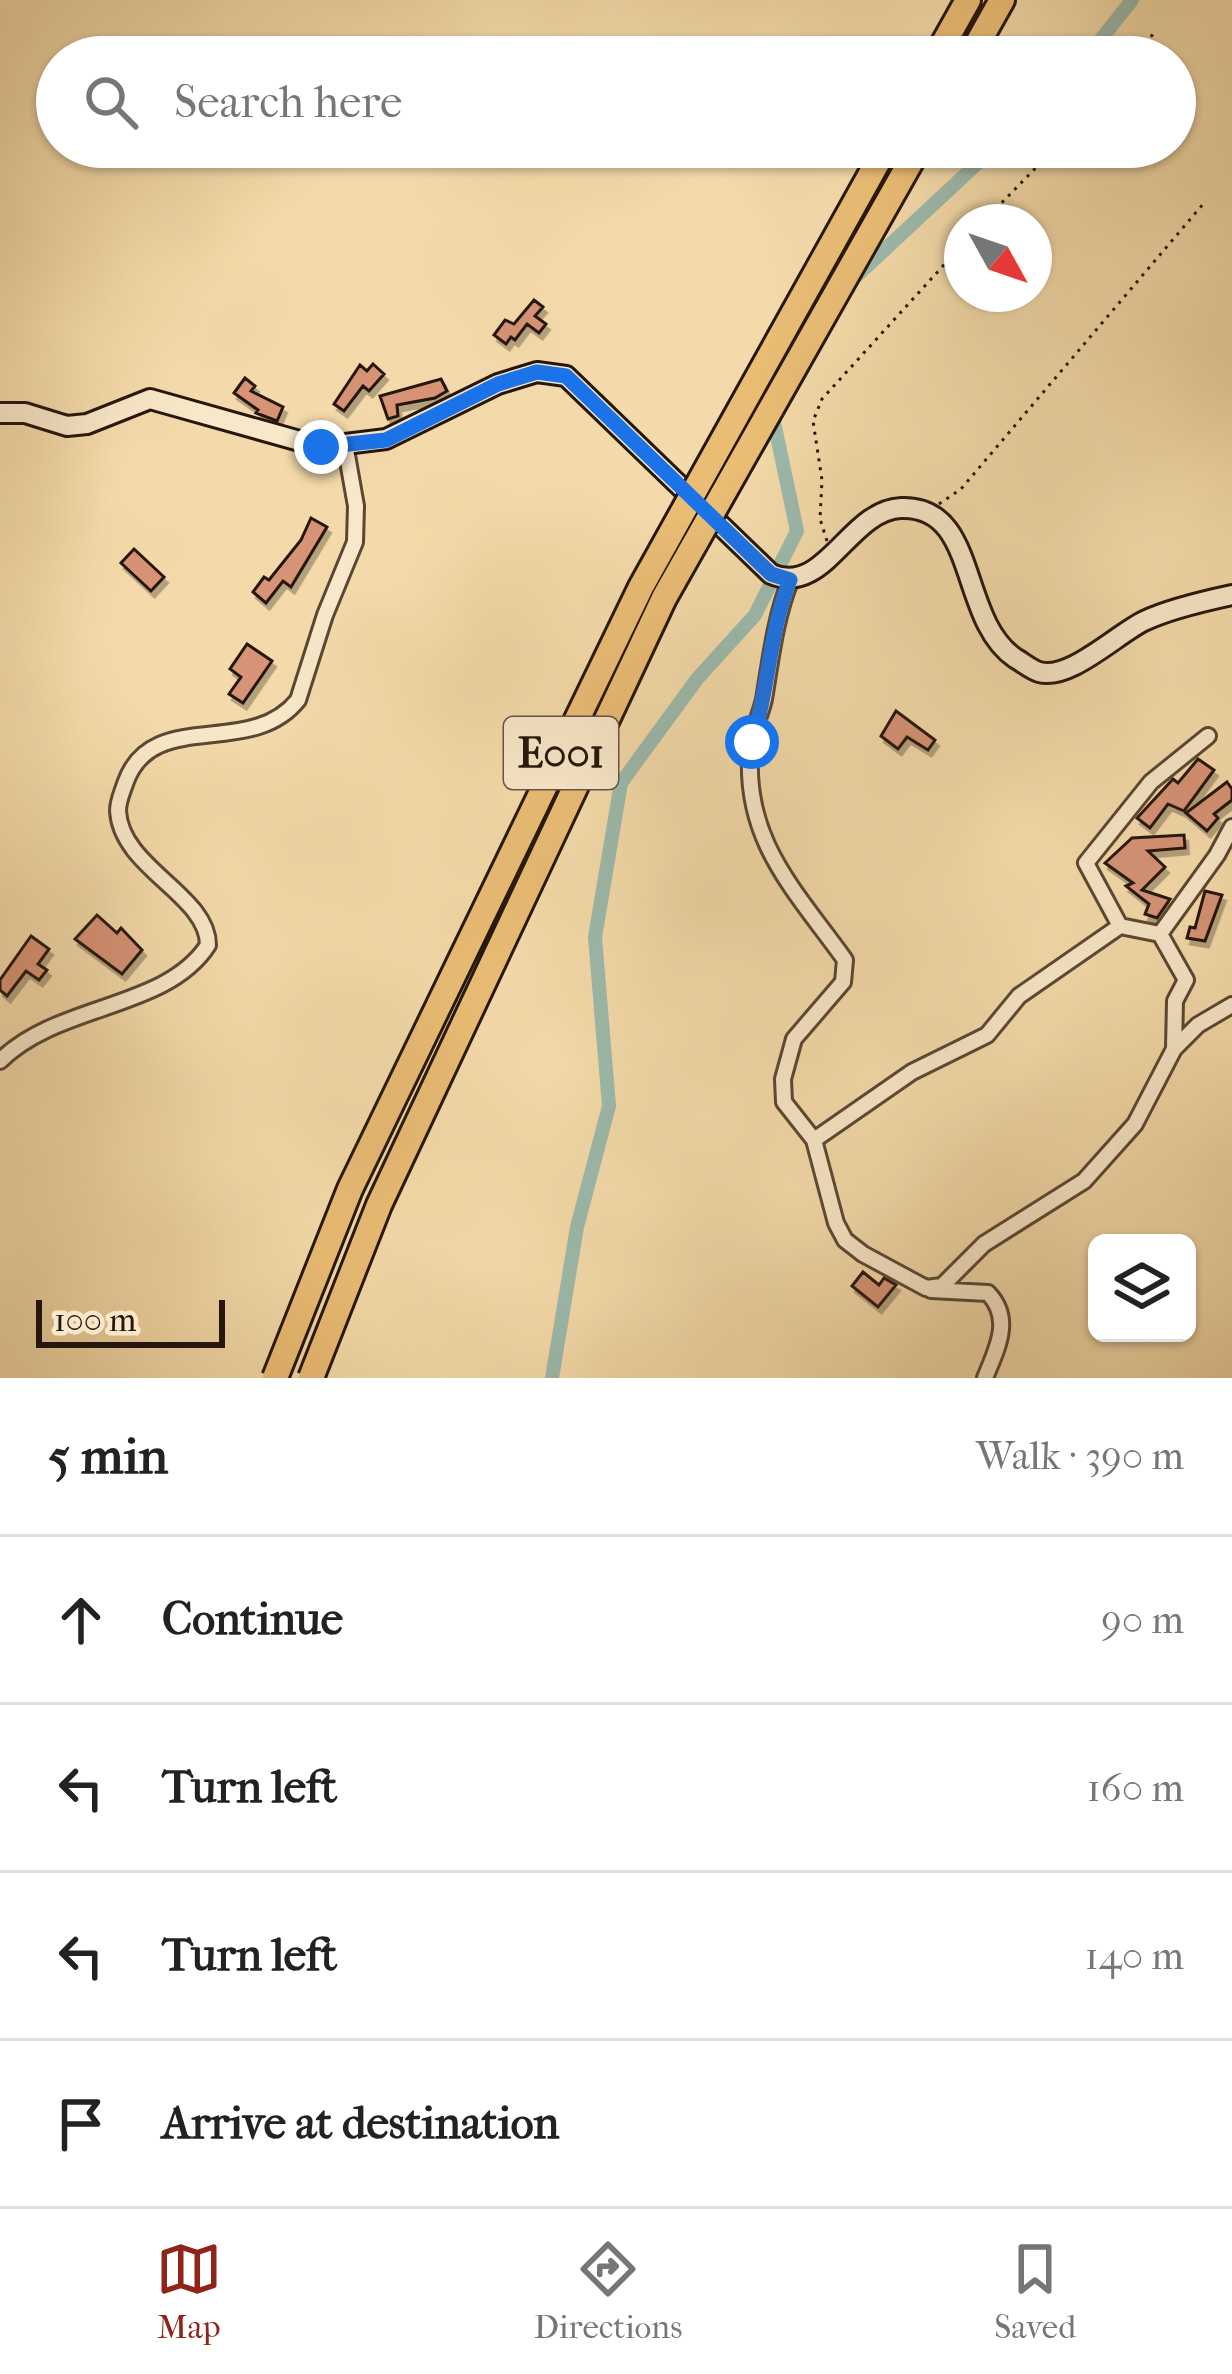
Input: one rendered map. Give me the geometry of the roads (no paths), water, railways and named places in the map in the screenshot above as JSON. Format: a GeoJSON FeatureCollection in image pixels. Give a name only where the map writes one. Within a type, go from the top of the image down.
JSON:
{"type":"FeatureCollection","features":[{"type":"Feature","properties":{"kind":"highway"},"geometry":{"type":"LineString","coordinates":[[948,36],[968,0]]}},
{"type":"Feature","properties":{"kind":"highway"},"geometry":{"type":"LineString","coordinates":[[982,36],[1002,0]]}},
{"type":"Feature","properties":{"kind":"highway","name":"E001"},"geometry":{"type":"LineString","coordinates":[[275,1378],[350,1189],[641,587],[874,168]]}},
{"type":"Feature","properties":{"kind":"highway","name":"E001"},"geometry":{"type":"LineString","coordinates":[[311,1378],[379,1205],[664,598],[907,168]]}},
{"type":"Feature","properties":{"kind":"street"},"geometry":{"type":"LineString","coordinates":[[0,413],[25,413],[67,426],[87,424],[150,399],[321,447],[386,440],[498,384],[537,372],[566,376],[782,578],[804,578],[864,523],[898,508],[928,512],[950,527],[989,632],[1010,654],[1040,673],[1064,671],[1145,620],[1232,596]]}},
{"type":"Feature","properties":{"kind":"street"},"geometry":{"type":"LineString","coordinates":[[0,1061],[41,1029],[137,995],[191,967],[208,945],[207,926],[199,913],[158,879],[123,832],[118,803],[128,773],[148,748],[254,729],[289,711],[298,700],[355,542],[356,506],[344,444]]}},
{"type":"Feature","properties":{"kind":"street"},"geometry":{"type":"LineString","coordinates":[[782,578],[763,708],[752,742],[753,814],[765,848],[845,960],[843,982],[794,1040],[783,1079],[784,1102],[814,1140],[845,1240],[863,1255],[926,1288],[988,1293],[1001,1306],[1003,1326],[985,1378]]}},
{"type":"Feature","properties":{"kind":"street"},"geometry":{"type":"LineString","coordinates":[[1120,926],[1086,862],[1150,782],[1208,736]]}},
{"type":"Feature","properties":{"kind":"street"},"geometry":{"type":"LineString","coordinates":[[1160,934],[1232,827]]}},
{"type":"Feature","properties":{"kind":"street"},"geometry":{"type":"LineString","coordinates":[[814,1140],[912,1072],[987,1035],[1018,996],[1120,926],[1160,934],[1186,980],[1175,1001],[1174,1049]]}},
{"type":"Feature","properties":{"kind":"street"},"geometry":{"type":"LineString","coordinates":[[926,1288],[942,1286],[984,1244],[1084,1181],[1135,1124],[1174,1049],[1198,1025],[1232,1005]]}},
{"type":"Feature","properties":{"kind":"waterway"},"geometry":{"type":"LineString","coordinates":[[1104,36],[1132,0]]}},
{"type":"Feature","properties":{"kind":"waterway"},"geometry":{"type":"LineString","coordinates":[[850,282],[972,168]]}},
{"type":"Feature","properties":{"kind":"waterway"},"geometry":{"type":"LineString","coordinates":[[552,1378],[577,1227],[609,1106],[595,937],[621,783],[697,679],[755,615],[797,531],[776,414]]}}]}
